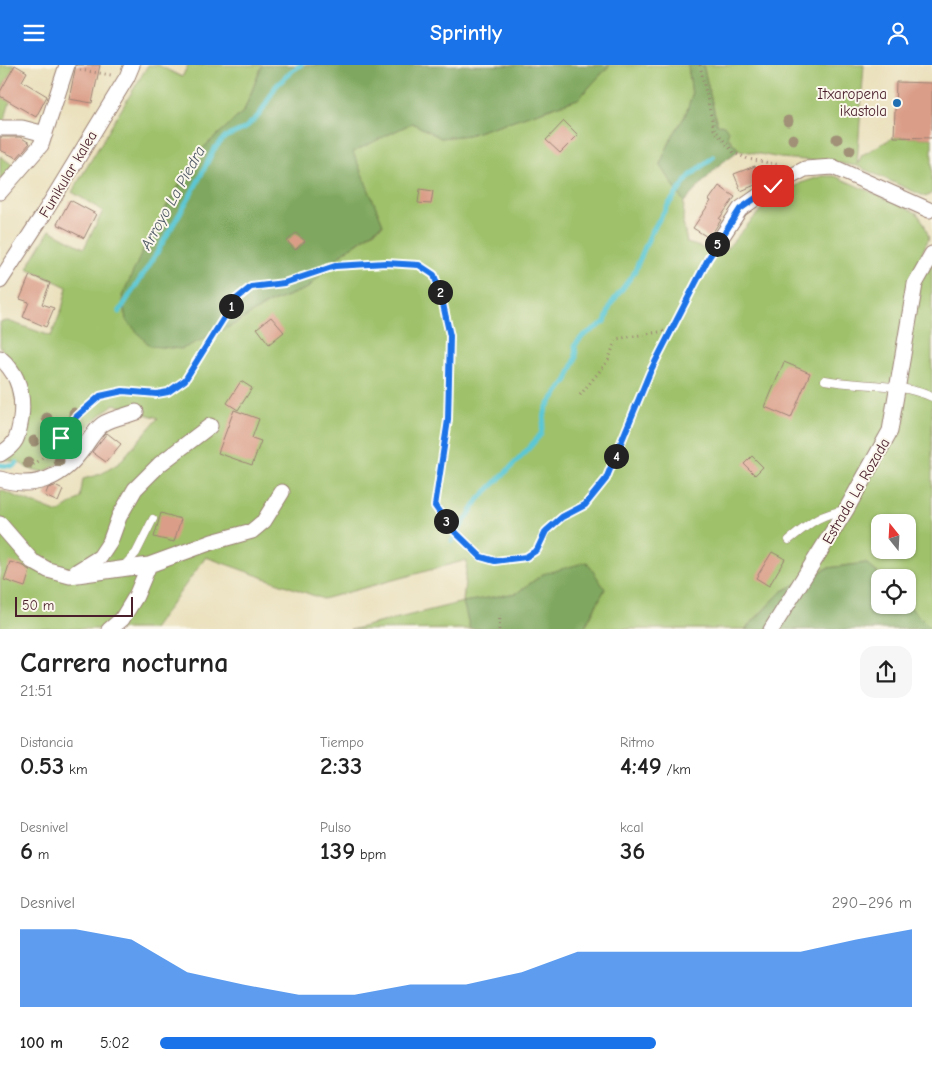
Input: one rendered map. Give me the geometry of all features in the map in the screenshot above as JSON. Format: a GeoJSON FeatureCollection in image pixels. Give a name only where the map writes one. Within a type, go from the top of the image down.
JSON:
{"type":"FeatureCollection","features":[{"type":"Feature","properties":{"kind":"street"},"geometry":{"type":"LineString","coordinates":[[0,192],[41,145],[67,66]]}},
{"type":"Feature","properties":{"kind":"street","name":"Funikular kalea"},"geometry":{"type":"LineString","coordinates":[[0,281],[43,215],[129,71]]}},
{"type":"Feature","properties":{"kind":"street"},"geometry":{"type":"LineString","coordinates":[[0,128],[22,128],[45,134]]}},
{"type":"Feature","properties":{"kind":"street"},"geometry":{"type":"LineString","coordinates":[[718,241],[740,209],[773,186],[805,169],[833,167],[931,212]]}},
{"type":"Feature","properties":{"kind":"street","name":"Estrada La Rozada"},"geometry":{"type":"LineString","coordinates":[[771,629],[846,510],[890,431],[915,284],[932,254]]}},
{"type":"Feature","properties":{"kind":"street"},"geometry":{"type":"LineString","coordinates":[[0,358],[7,364],[14,375],[20,386],[22,397],[17,439],[8,449],[0,454]]}},
{"type":"Feature","properties":{"kind":"street"},"geometry":{"type":"LineString","coordinates":[[0,479],[26,483],[45,479],[65,470],[103,424],[136,412]]}},
{"type":"Feature","properties":{"kind":"street"},"geometry":{"type":"LineString","coordinates":[[70,575],[100,557],[110,542],[119,517],[135,489],[160,464],[210,426]]}},
{"type":"Feature","properties":{"kind":"street"},"geometry":{"type":"LineString","coordinates":[[0,524],[32,561],[48,570],[70,575],[149,565],[252,531],[264,521],[282,492]]}},
{"type":"Feature","properties":{"kind":"street"},"geometry":{"type":"LineString","coordinates":[[109,629],[122,619],[136,596],[149,565]]}},
{"type":"Feature","properties":{"kind":"lane"},"geometry":{"type":"LineString","coordinates":[[826,380],[847,384],[898,386],[932,397]]}},
{"type":"Feature","properties":{"kind":"lane"},"geometry":{"type":"LineString","coordinates":[[789,540],[815,519],[846,510]]}},
{"type":"Feature","properties":{"kind":"lane"},"geometry":{"type":"LineString","coordinates":[[120,569],[136,553],[153,519]]}},
{"type":"Feature","properties":{"kind":"path"},"geometry":{"type":"LineString","coordinates":[[700,65],[714,129],[734,153],[748,159],[805,169]]}},
{"type":"Feature","properties":{"kind":"path"},"geometry":{"type":"LineString","coordinates":[[67,66],[129,71]]}},
{"type":"Feature","properties":{"kind":"path"},"geometry":{"type":"LineString","coordinates":[[26,483],[31,466],[52,452],[76,417],[100,396],[123,391],[157,394],[168,392],[185,380],[235,300],[251,287],[284,283],[335,266],[386,263],[419,265],[434,275],[441,295],[450,336],[448,420],[435,506],[450,527],[481,557],[495,561],[526,557],[537,550],[546,531],[562,517],[585,505],[606,479],[650,372],[718,241]]}},
{"type":"Feature","properties":{"kind":"path"},"geometry":{"type":"LineString","coordinates":[[580,395],[608,361],[616,339],[671,330]]}},
{"type":"Feature","properties":{"kind":"path"},"geometry":{"type":"LineString","coordinates":[[499,629],[500,615]]}},
{"type":"Feature","properties":{"kind":"green space"},"geometry":{"type":"Polygon","coordinates":[[[0,65],[15,65],[0,92],[0,65]]]}},
{"type":"Feature","properties":{"kind":"green space"},"geometry":{"type":"Polygon","coordinates":[[[148,65],[158,65],[182,77],[188,65],[262,65],[244,111],[203,148],[173,195],[143,250],[233,325],[267,304],[308,288],[339,256],[383,225],[352,152],[412,123],[441,138],[468,135],[578,99],[610,65],[688,65],[692,95],[685,116],[673,135],[660,164],[684,202],[683,222],[687,243],[722,254],[767,203],[801,183],[822,176],[835,176],[917,213],[924,223],[929,238],[921,255],[932,261],[932,629],[916,613],[916,569],[873,569],[866,563],[828,568],[781,592],[745,629],[588,629],[585,627],[605,589],[543,574],[517,593],[464,602],[470,629],[354,629],[463,602],[467,560],[323,599],[206,557],[153,629],[0,629],[0,490],[58,513],[80,498],[83,479],[101,474],[119,463],[158,418],[114,404],[91,423],[60,463],[43,472],[27,468],[20,463],[2,459],[23,428],[5,354],[0,346],[0,322],[8,321],[51,336],[62,309],[67,287],[27,268],[50,230],[84,248],[103,211],[72,192],[148,65]]]}},
{"type":"Feature","properties":{"kind":"green space"},"geometry":{"type":"Polygon","coordinates":[[[262,65],[610,65],[578,99],[468,135],[441,138],[412,123],[353,152],[383,224],[339,256],[308,288],[267,304],[233,325],[182,349],[150,346],[126,320],[122,296],[143,250],[173,195],[203,148],[244,111],[262,65]]]}},
{"type":"Feature","properties":{"kind":"green space"},"geometry":{"type":"Polygon","coordinates":[[[688,65],[703,65],[717,124],[724,125],[728,131],[728,138],[739,150],[719,165],[684,202],[660,164],[673,135],[685,116],[692,95],[688,65]]]}},
{"type":"Feature","properties":{"kind":"green space"},"geometry":{"type":"Polygon","coordinates":[[[703,65],[864,65],[857,165],[862,155],[894,137],[932,138],[932,193],[926,197],[857,166],[780,158],[739,150],[717,124],[703,65]]]}},
{"type":"Feature","properties":{"kind":"green space"},"geometry":{"type":"Polygon","coordinates":[[[0,96],[10,102],[3,125],[0,125],[0,96]]]}},
{"type":"Feature","properties":{"kind":"green space"},"geometry":{"type":"Polygon","coordinates":[[[0,156],[14,166],[0,180],[0,156]]]}},
{"type":"Feature","properties":{"kind":"green space"},"geometry":{"type":"Polygon","coordinates":[[[587,562],[605,589],[585,626],[588,629],[470,629],[463,602],[517,593],[543,574],[587,562]]]}},
{"type":"Feature","properties":{"kind":"green space"},"geometry":{"type":"Polygon","coordinates":[[[866,563],[873,569],[871,569],[871,614],[916,613],[932,629],[746,629],[781,592],[828,568],[866,563]]]}},
{"type":"Feature","properties":{"kind":"building"},"geometry":{"type":"Polygon","coordinates":[[[15,65],[27,72],[22,81],[47,96],[36,117],[0,96],[0,92],[15,65]]]}},
{"type":"Feature","properties":{"kind":"building"},"geometry":{"type":"Polygon","coordinates":[[[76,65],[100,65],[92,103],[69,99],[76,65]]]}},
{"type":"Feature","properties":{"kind":"building"},"geometry":{"type":"Polygon","coordinates":[[[896,82],[932,83],[932,138],[894,137],[896,82]]]}},
{"type":"Feature","properties":{"kind":"building"},"geometry":{"type":"Polygon","coordinates":[[[564,121],[578,135],[560,153],[546,140],[564,121]]]}},
{"type":"Feature","properties":{"kind":"building"},"geometry":{"type":"Polygon","coordinates":[[[0,137],[20,137],[30,143],[17,158],[0,150],[0,137]]]}},
{"type":"Feature","properties":{"kind":"building"},"geometry":{"type":"Polygon","coordinates":[[[755,166],[762,182],[741,191],[734,174],[755,166]]]}},
{"type":"Feature","properties":{"kind":"building"},"geometry":{"type":"Polygon","coordinates":[[[719,186],[735,197],[719,219],[721,220],[709,238],[693,228],[719,186]]]}},
{"type":"Feature","properties":{"kind":"building"},"geometry":{"type":"Polygon","coordinates":[[[420,189],[433,191],[431,204],[418,203],[420,189]]]}},
{"type":"Feature","properties":{"kind":"building"},"geometry":{"type":"Polygon","coordinates":[[[70,200],[96,214],[84,238],[57,224],[70,200]]]}},
{"type":"Feature","properties":{"kind":"building"},"geometry":{"type":"Polygon","coordinates":[[[296,233],[305,241],[295,250],[287,241],[296,233]]]}},
{"type":"Feature","properties":{"kind":"building"},"geometry":{"type":"Polygon","coordinates":[[[30,275],[50,283],[42,304],[54,308],[46,327],[23,317],[29,302],[20,299],[30,275]]]}},
{"type":"Feature","properties":{"kind":"building"},"geometry":{"type":"Polygon","coordinates":[[[271,317],[284,332],[269,344],[257,328],[271,317]]]}},
{"type":"Feature","properties":{"kind":"building"},"geometry":{"type":"Polygon","coordinates":[[[784,362],[810,373],[791,418],[765,407],[784,362]]]}},
{"type":"Feature","properties":{"kind":"building"},"geometry":{"type":"Polygon","coordinates":[[[241,381],[252,388],[238,410],[227,403],[241,381]]]}},
{"type":"Feature","properties":{"kind":"building"},"geometry":{"type":"Polygon","coordinates":[[[234,410],[259,419],[252,438],[261,441],[252,465],[218,453],[234,410]]]}},
{"type":"Feature","properties":{"kind":"building"},"geometry":{"type":"Polygon","coordinates":[[[107,433],[121,444],[106,462],[92,452],[107,433]]]}},
{"type":"Feature","properties":{"kind":"building"},"geometry":{"type":"Polygon","coordinates":[[[752,456],[763,467],[755,475],[744,464],[752,456]]]}},
{"type":"Feature","properties":{"kind":"building"},"geometry":{"type":"Polygon","coordinates":[[[55,486],[63,490],[58,502],[45,496],[48,488],[55,486]]]}},
{"type":"Feature","properties":{"kind":"building"},"geometry":{"type":"Polygon","coordinates":[[[161,513],[181,519],[174,542],[154,537],[161,513]]]}},
{"type":"Feature","properties":{"kind":"building"},"geometry":{"type":"Polygon","coordinates":[[[772,552],[785,559],[769,586],[756,578],[772,552]]]}},
{"type":"Feature","properties":{"kind":"building"},"geometry":{"type":"Polygon","coordinates":[[[10,562],[24,566],[30,571],[25,587],[4,580],[10,562]]]}},
{"type":"Feature","properties":{"kind":"waterway","name":"Arroyo La Piedra"},"geometry":{"type":"LineString","coordinates":[[119,312],[155,256],[195,187],[214,149],[225,137],[244,129],[260,114],[276,86],[301,65]]}},
{"type":"Feature","properties":{"kind":"waterway"},"geometry":{"type":"LineString","coordinates":[[452,541],[479,499],[541,434],[546,408],[567,380],[576,358],[575,345],[583,336],[605,322],[611,304],[634,273],[651,233],[668,205],[690,176],[713,157]]}},
{"type":"Feature","properties":{"kind":"waterway","name":"Arroyo La Piedra"},"geometry":{"type":"LineString","coordinates":[[0,465],[13,466],[17,463]]}},
{"type":"Feature","properties":{"kind":"place","name":"Itxaropena ikastola"},"geometry":{"type":"Point","coordinates":[897,103]}},
{"type":"Feature","properties":{"kind":"route"},"geometry":{"type":"LineString","coordinates":[[61,438],[69,425],[86,406],[100,396],[123,391],[157,394],[168,392],[185,380],[235,300],[251,287],[284,283],[335,266],[386,263],[419,265],[434,275],[441,295],[450,336],[448,420],[435,506],[450,527],[481,557],[495,561],[526,557],[537,550],[546,531],[562,517],[585,505],[606,479],[650,372],[718,241],[740,209],[773,186]]}}]}
